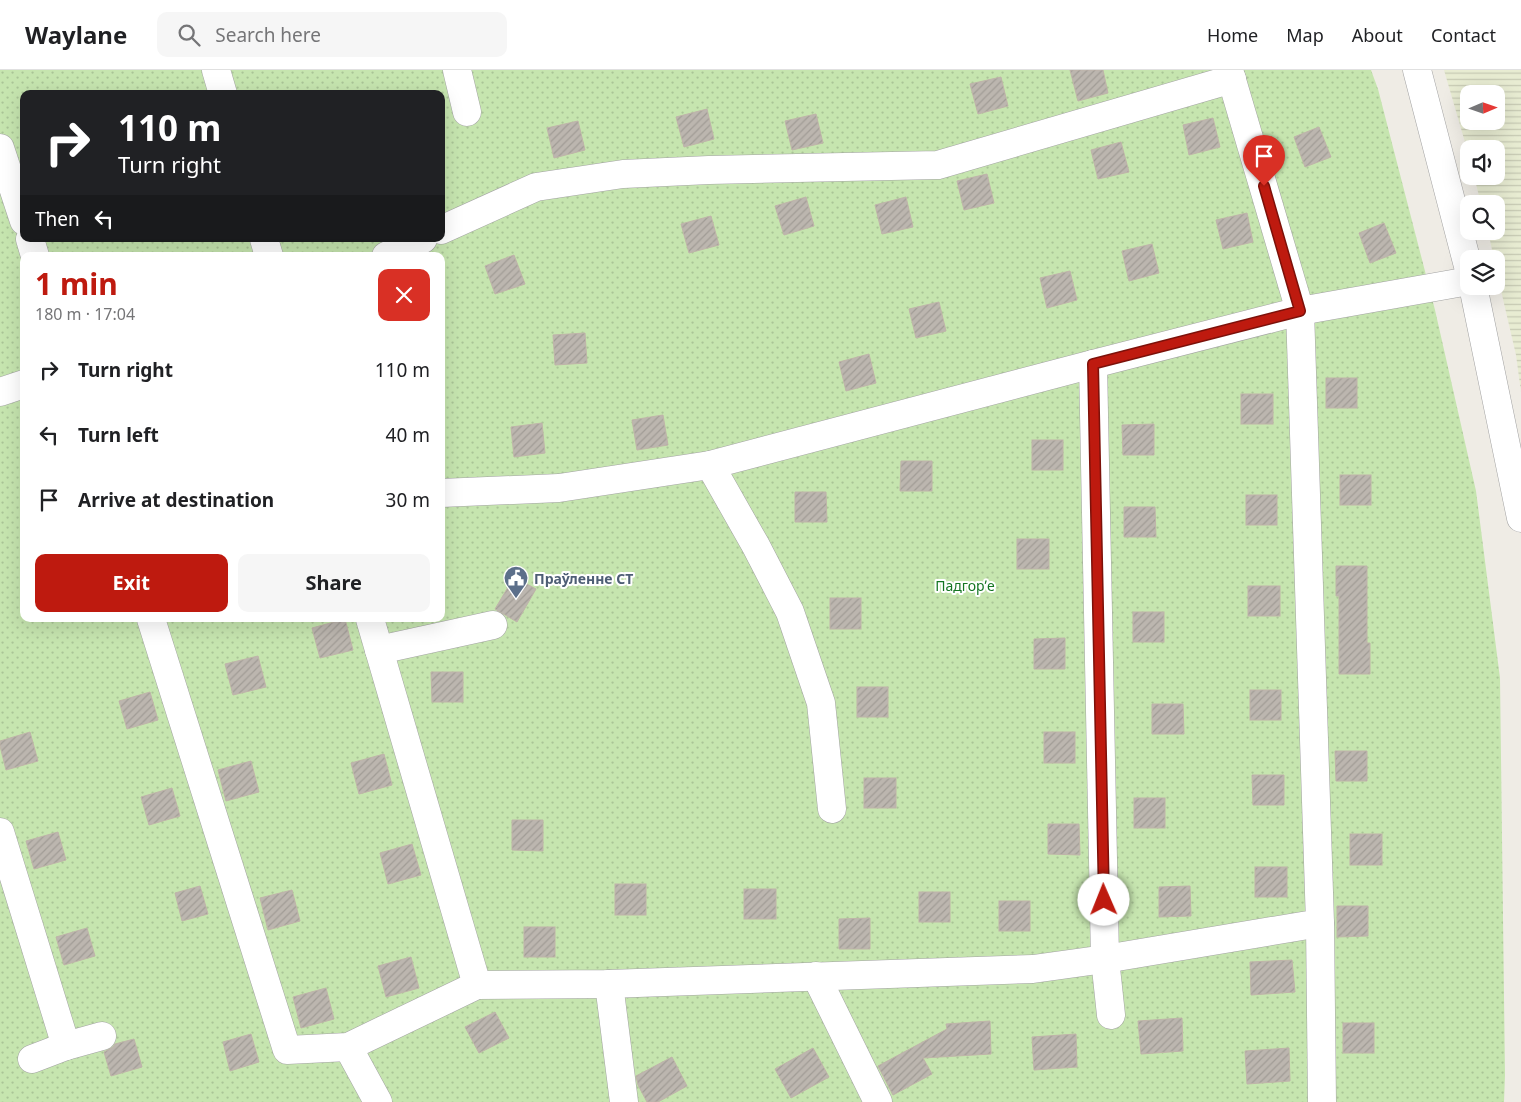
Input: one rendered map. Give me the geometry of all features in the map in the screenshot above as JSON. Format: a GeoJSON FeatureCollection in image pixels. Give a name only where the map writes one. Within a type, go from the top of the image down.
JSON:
{"type":"FeatureCollection","features":[{"type":"Feature","properties":{"kind":"street"},"geometry":{"type":"LineString","coordinates":[[216,70],[222,90]]}},
{"type":"Feature","properties":{"kind":"street"},"geometry":{"type":"LineString","coordinates":[[457,70],[467,112]]}},
{"type":"Feature","properties":{"kind":"street"},"geometry":{"type":"LineString","coordinates":[[1417,70],[1464,250]]}},
{"type":"Feature","properties":{"kind":"street"},"geometry":{"type":"LineString","coordinates":[[445,228],[536,187],[623,174],[709,170],[938,165],[1230,75],[1300,311],[1320,923],[1322,1102]]}},
{"type":"Feature","properties":{"kind":"street"},"geometry":{"type":"LineString","coordinates":[[0,148],[20,209]]}},
{"type":"Feature","properties":{"kind":"street"},"geometry":{"type":"LineString","coordinates":[[394,252],[416,242]]}},
{"type":"Feature","properties":{"kind":"street"},"geometry":{"type":"LineString","coordinates":[[445,494],[559,488],[710,465],[1300,311],[1460,283]]}},
{"type":"Feature","properties":{"kind":"street"},"geometry":{"type":"LineString","coordinates":[[1475,295],[1521,518]]}},
{"type":"Feature","properties":{"kind":"street"},"geometry":{"type":"LineString","coordinates":[[1093,364],[1105,960],[1111,1015]]}},
{"type":"Feature","properties":{"kind":"street"},"geometry":{"type":"LineString","coordinates":[[0,392],[20,385]]}},
{"type":"Feature","properties":{"kind":"street"},"geometry":{"type":"LineString","coordinates":[[710,465],[756,546],[790,612],[821,703],[832,809]]}},
{"type":"Feature","properties":{"kind":"street"},"geometry":{"type":"LineString","coordinates":[[152,622],[287,1050],[348,1048],[477,985],[609,984],[1033,969],[1105,960],[1320,923]]}},
{"type":"Feature","properties":{"kind":"street"},"geometry":{"type":"LineString","coordinates":[[371,622],[477,985]]}},
{"type":"Feature","properties":{"kind":"street"},"geometry":{"type":"LineString","coordinates":[[379,650],[493,625]]}},
{"type":"Feature","properties":{"kind":"street"},"geometry":{"type":"LineString","coordinates":[[0,832],[66,1046]]}},
{"type":"Feature","properties":{"kind":"street"},"geometry":{"type":"LineString","coordinates":[[816,976],[878,1102]]}},
{"type":"Feature","properties":{"kind":"street"},"geometry":{"type":"LineString","coordinates":[[609,984],[624,1102]]}},
{"type":"Feature","properties":{"kind":"street"},"geometry":{"type":"LineString","coordinates":[[32,1058],[102,1036]]}},
{"type":"Feature","properties":{"kind":"street"},"geometry":{"type":"LineString","coordinates":[[348,1048],[378,1102]]}},
{"type":"Feature","properties":{"kind":"green space","name":"Падгорʼе"},"geometry":{"type":"Polygon","coordinates":[[[0,70],[1371,70],[1378,89],[1435,310],[1476,491],[1500,678],[1504,1102],[0,1102],[0,70]]]}},
{"type":"Feature","properties":{"kind":"green space"},"geometry":{"type":"Polygon","coordinates":[[[1444,70],[1521,70],[1521,392],[1516,355],[1502,295],[1505,295],[1505,250],[1492,250],[1490,240],[1505,240],[1505,195],[1479,195],[1476,185],[1505,185],[1505,140],[1464,140],[1461,130],[1505,130],[1505,85],[1460,85],[1460,125],[1444,70]]]}},
{"type":"Feature","properties":{"kind":"building"},"geometry":{"type":"Polygon","coordinates":[[[1070,70],[1103,70],[1108,93],[1078,101],[1070,70]]]}},
{"type":"Feature","properties":{"kind":"building"},"geometry":{"type":"Polygon","coordinates":[[[1001,77],[1008,106],[978,114],[970,84],[1001,77]]]}},
{"type":"Feature","properties":{"kind":"building"},"geometry":{"type":"Polygon","coordinates":[[[707,109],[714,139],[684,147],[676,117],[707,109]]]}},
{"type":"Feature","properties":{"kind":"building"},"geometry":{"type":"Polygon","coordinates":[[[816,114],[823,143],[792,150],[785,121],[816,114]]]}},
{"type":"Feature","properties":{"kind":"building"},"geometry":{"type":"Polygon","coordinates":[[[1213,118],[1220,147],[1189,155],[1183,125],[1213,118]]]}},
{"type":"Feature","properties":{"kind":"building"},"geometry":{"type":"Polygon","coordinates":[[[578,121],[585,150],[554,158],[547,128],[578,121]]]}},
{"type":"Feature","properties":{"kind":"building"},"geometry":{"type":"Polygon","coordinates":[[[1319,127],[1331,157],[1305,167],[1294,137],[1319,127]]]}},
{"type":"Feature","properties":{"kind":"building"},"geometry":{"type":"Polygon","coordinates":[[[1121,142],[1129,172],[1098,179],[1091,150],[1121,142]]]}},
{"type":"Feature","properties":{"kind":"building"},"geometry":{"type":"Polygon","coordinates":[[[987,174],[994,203],[964,210],[957,181],[987,174]]]}},
{"type":"Feature","properties":{"kind":"building"},"geometry":{"type":"Polygon","coordinates":[[[806,197],[814,226],[784,235],[775,206],[806,197]]]}},
{"type":"Feature","properties":{"kind":"building"},"geometry":{"type":"Polygon","coordinates":[[[906,197],[913,227],[882,234],[875,205],[906,197]]]}},
{"type":"Feature","properties":{"kind":"building"},"geometry":{"type":"Polygon","coordinates":[[[1247,213],[1253,242],[1223,249],[1216,220],[1247,213]]]}},
{"type":"Feature","properties":{"kind":"building"},"geometry":{"type":"Polygon","coordinates":[[[711,216],[719,245],[689,253],[681,224],[711,216]]]}},
{"type":"Feature","properties":{"kind":"building"},"geometry":{"type":"Polygon","coordinates":[[[1384,223],[1396,253],[1370,263],[1359,233],[1384,223]]]}},
{"type":"Feature","properties":{"kind":"building"},"geometry":{"type":"Polygon","coordinates":[[[1152,244],[1159,273],[1129,281],[1122,251],[1152,244]]]}},
{"type":"Feature","properties":{"kind":"building"},"geometry":{"type":"Polygon","coordinates":[[[514,255],[525,284],[495,294],[485,266],[514,255]]]}},
{"type":"Feature","properties":{"kind":"building"},"geometry":{"type":"Polygon","coordinates":[[[1070,271],[1077,300],[1047,308],[1040,278],[1070,271]]]}},
{"type":"Feature","properties":{"kind":"building"},"geometry":{"type":"Polygon","coordinates":[[[939,302],[946,331],[916,338],[909,309],[939,302]]]}},
{"type":"Feature","properties":{"kind":"building"},"geometry":{"type":"Polygon","coordinates":[[[585,333],[587,363],[555,365],[553,335],[585,333]]]}},
{"type":"Feature","properties":{"kind":"building"},"geometry":{"type":"Polygon","coordinates":[[[869,354],[876,383],[846,391],[839,362],[869,354]]]}},
{"type":"Feature","properties":{"kind":"building"},"geometry":{"type":"Polygon","coordinates":[[[1326,378],[1357,378],[1357,408],[1326,408],[1326,378]]]}},
{"type":"Feature","properties":{"kind":"building"},"geometry":{"type":"Polygon","coordinates":[[[1241,394],[1273,394],[1273,424],[1241,424],[1241,394]]]}},
{"type":"Feature","properties":{"kind":"building"},"geometry":{"type":"Polygon","coordinates":[[[663,415],[668,445],[637,450],[632,420],[663,415]]]}},
{"type":"Feature","properties":{"kind":"building"},"geometry":{"type":"Polygon","coordinates":[[[542,423],[545,453],[514,457],[511,427],[542,423]]]}},
{"type":"Feature","properties":{"kind":"building"},"geometry":{"type":"Polygon","coordinates":[[[1154,424],[1154,455],[1123,455],[1122,425],[1154,424]]]}},
{"type":"Feature","properties":{"kind":"building"},"geometry":{"type":"Polygon","coordinates":[[[1032,440],[1063,440],[1063,470],[1032,470],[1032,440]]]}},
{"type":"Feature","properties":{"kind":"building"},"geometry":{"type":"Polygon","coordinates":[[[901,461],[932,461],[932,491],[900,491],[901,461]]]}},
{"type":"Feature","properties":{"kind":"building"},"geometry":{"type":"Polygon","coordinates":[[[1340,475],[1371,475],[1371,505],[1340,505],[1340,475]]]}},
{"type":"Feature","properties":{"kind":"building"},"geometry":{"type":"Polygon","coordinates":[[[795,492],[826,492],[827,522],[795,522],[795,492]]]}},
{"type":"Feature","properties":{"kind":"building"},"geometry":{"type":"Polygon","coordinates":[[[1246,495],[1277,495],[1277,525],[1246,525],[1246,495]]]}},
{"type":"Feature","properties":{"kind":"building"},"geometry":{"type":"Polygon","coordinates":[[[1124,507],[1155,507],[1156,537],[1124,537],[1124,507]]]}},
{"type":"Feature","properties":{"kind":"building"},"geometry":{"type":"Polygon","coordinates":[[[1017,539],[1049,539],[1049,569],[1017,569],[1017,539]]]}},
{"type":"Feature","properties":{"kind":"building"},"geometry":{"type":"Polygon","coordinates":[[[1336,566],[1367,566],[1367,643],[1370,643],[1370,674],[1339,674],[1339,596],[1336,596],[1336,566]]]}},
{"type":"Feature","properties":{"kind":"building","name":"Праўленне СТ"},"geometry":{"type":"Polygon","coordinates":[[[514,577],[536,589],[517,622],[495,609],[514,577]]]}},
{"type":"Feature","properties":{"kind":"building"},"geometry":{"type":"Polygon","coordinates":[[[1248,586],[1280,586],[1280,616],[1248,616],[1248,586]]]}},
{"type":"Feature","properties":{"kind":"building"},"geometry":{"type":"Polygon","coordinates":[[[830,598],[861,598],[861,629],[830,629],[830,598]]]}},
{"type":"Feature","properties":{"kind":"building"},"geometry":{"type":"Polygon","coordinates":[[[1133,612],[1164,612],[1164,642],[1133,642],[1133,612]]]}},
{"type":"Feature","properties":{"kind":"building"},"geometry":{"type":"Polygon","coordinates":[[[334,622],[346,622],[353,650],[320,658],[312,628],[334,622]]]}},
{"type":"Feature","properties":{"kind":"building"},"geometry":{"type":"Polygon","coordinates":[[[1065,638],[1065,669],[1034,669],[1034,639],[1065,638]]]}},
{"type":"Feature","properties":{"kind":"building"},"geometry":{"type":"Polygon","coordinates":[[[258,656],[266,687],[233,695],[225,664],[258,656]]]}},
{"type":"Feature","properties":{"kind":"building"},"geometry":{"type":"Polygon","coordinates":[[[431,672],[463,672],[463,702],[432,702],[431,672]]]}},
{"type":"Feature","properties":{"kind":"building"},"geometry":{"type":"Polygon","coordinates":[[[857,687],[888,687],[888,717],[857,717],[857,687]]]}},
{"type":"Feature","properties":{"kind":"building"},"geometry":{"type":"Polygon","coordinates":[[[1250,690],[1281,690],[1281,720],[1250,720],[1250,690]]]}},
{"type":"Feature","properties":{"kind":"building"},"geometry":{"type":"Polygon","coordinates":[[[150,692],[158,720],[127,729],[119,701],[150,692]]]}},
{"type":"Feature","properties":{"kind":"building"},"geometry":{"type":"Polygon","coordinates":[[[1152,704],[1183,704],[1184,734],[1152,734],[1152,704]]]}},
{"type":"Feature","properties":{"kind":"building"},"geometry":{"type":"Polygon","coordinates":[[[30,732],[38,761],[6,770],[0,741],[30,732]]]}},
{"type":"Feature","properties":{"kind":"building"},"geometry":{"type":"Polygon","coordinates":[[[1044,732],[1075,732],[1075,763],[1044,763],[1044,732]]]}},
{"type":"Feature","properties":{"kind":"building"},"geometry":{"type":"Polygon","coordinates":[[[1335,751],[1367,751],[1367,781],[1336,781],[1335,751]]]}},
{"type":"Feature","properties":{"kind":"building"},"geometry":{"type":"Polygon","coordinates":[[[384,754],[392,785],[359,794],[351,763],[384,754]]]}},
{"type":"Feature","properties":{"kind":"building"},"geometry":{"type":"Polygon","coordinates":[[[251,761],[259,792],[226,801],[218,770],[251,761]]]}},
{"type":"Feature","properties":{"kind":"building"},"geometry":{"type":"Polygon","coordinates":[[[1252,775],[1284,775],[1284,805],[1253,805],[1252,775]]]}},
{"type":"Feature","properties":{"kind":"building"},"geometry":{"type":"Polygon","coordinates":[[[864,778],[896,778],[896,808],[864,808],[864,778]]]}},
{"type":"Feature","properties":{"kind":"building"},"geometry":{"type":"Polygon","coordinates":[[[172,788],[180,816],[149,825],[141,797],[172,788]]]}},
{"type":"Feature","properties":{"kind":"building"},"geometry":{"type":"Polygon","coordinates":[[[1134,798],[1165,798],[1165,828],[1134,828],[1134,798]]]}},
{"type":"Feature","properties":{"kind":"building"},"geometry":{"type":"Polygon","coordinates":[[[512,820],[543,820],[543,851],[512,850],[512,820]]]}},
{"type":"Feature","properties":{"kind":"building"},"geometry":{"type":"Polygon","coordinates":[[[1048,824],[1079,824],[1080,855],[1048,854],[1048,824]]]}},
{"type":"Feature","properties":{"kind":"building"},"geometry":{"type":"Polygon","coordinates":[[[58,832],[66,860],[34,869],[26,841],[58,832]]]}},
{"type":"Feature","properties":{"kind":"building"},"geometry":{"type":"Polygon","coordinates":[[[1350,834],[1382,834],[1382,865],[1350,865],[1350,834]]]}},
{"type":"Feature","properties":{"kind":"building"},"geometry":{"type":"Polygon","coordinates":[[[412,844],[421,875],[388,884],[380,853],[412,844]]]}},
{"type":"Feature","properties":{"kind":"building"},"geometry":{"type":"Polygon","coordinates":[[[1255,867],[1287,867],[1287,897],[1255,897],[1255,867]]]}},
{"type":"Feature","properties":{"kind":"building"},"geometry":{"type":"Polygon","coordinates":[[[615,884],[646,884],[646,915],[615,915],[615,884]]]}},
{"type":"Feature","properties":{"kind":"building"},"geometry":{"type":"Polygon","coordinates":[[[200,886],[208,914],[182,921],[175,893],[200,886]]]}},
{"type":"Feature","properties":{"kind":"building"},"geometry":{"type":"Polygon","coordinates":[[[1190,886],[1191,916],[1159,917],[1159,887],[1190,886]]]}},
{"type":"Feature","properties":{"kind":"building"},"geometry":{"type":"Polygon","coordinates":[[[744,889],[776,889],[776,919],[744,919],[744,889]]]}},
{"type":"Feature","properties":{"kind":"building"},"geometry":{"type":"Polygon","coordinates":[[[292,890],[300,921],[268,930],[260,898],[292,890]]]}},
{"type":"Feature","properties":{"kind":"building"},"geometry":{"type":"Polygon","coordinates":[[[919,892],[950,892],[950,922],[919,922],[919,892]]]}},
{"type":"Feature","properties":{"kind":"building"},"geometry":{"type":"Polygon","coordinates":[[[999,901],[1030,901],[1030,931],[999,931],[999,901]]]}},
{"type":"Feature","properties":{"kind":"building"},"geometry":{"type":"Polygon","coordinates":[[[1337,906],[1368,906],[1368,936],[1337,937],[1337,906]]]}},
{"type":"Feature","properties":{"kind":"building"},"geometry":{"type":"Polygon","coordinates":[[[870,918],[870,949],[839,949],[839,919],[870,918]]]}},
{"type":"Feature","properties":{"kind":"building"},"geometry":{"type":"Polygon","coordinates":[[[524,927],[555,927],[555,957],[524,957],[524,927]]]}},
{"type":"Feature","properties":{"kind":"building"},"geometry":{"type":"Polygon","coordinates":[[[87,928],[95,956],[64,965],[56,937],[87,928]]]}},
{"type":"Feature","properties":{"kind":"building"},"geometry":{"type":"Polygon","coordinates":[[[411,957],[419,988],[386,997],[378,966],[411,957]]]}},
{"type":"Feature","properties":{"kind":"building"},"geometry":{"type":"Polygon","coordinates":[[[1292,960],[1295,992],[1251,995],[1250,962],[1292,960]]]}},
{"type":"Feature","properties":{"kind":"building"},"geometry":{"type":"Polygon","coordinates":[[[326,988],[334,1019],[301,1028],[293,997],[326,988]]]}},
{"type":"Feature","properties":{"kind":"building"},"geometry":{"type":"Polygon","coordinates":[[[495,1012],[509,1038],[479,1053],[465,1027],[495,1012]]]}},
{"type":"Feature","properties":{"kind":"building"},"geometry":{"type":"Polygon","coordinates":[[[1182,1018],[1183,1051],[1141,1054],[1138,1021],[1182,1018]]]}},
{"type":"Feature","properties":{"kind":"building"},"geometry":{"type":"Polygon","coordinates":[[[990,1021],[991,1054],[923,1058],[932,1074],[893,1095],[878,1066],[947,1029],[946,1024],[990,1021]]]}},
{"type":"Feature","properties":{"kind":"building"},"geometry":{"type":"Polygon","coordinates":[[[1343,1023],[1374,1023],[1374,1053],[1343,1053],[1343,1023]]]}},
{"type":"Feature","properties":{"kind":"building"},"geometry":{"type":"Polygon","coordinates":[[[251,1034],[259,1062],[230,1071],[223,1042],[251,1034]]]}},
{"type":"Feature","properties":{"kind":"building"},"geometry":{"type":"Polygon","coordinates":[[[1076,1034],[1077,1067],[1034,1070],[1032,1037],[1076,1034]]]}},
{"type":"Feature","properties":{"kind":"building"},"geometry":{"type":"Polygon","coordinates":[[[134,1039],[142,1067],[111,1076],[104,1052],[115,1044],[134,1039]]]}},
{"type":"Feature","properties":{"kind":"building"},"geometry":{"type":"Polygon","coordinates":[[[813,1048],[829,1077],[791,1098],[775,1069],[813,1048]]]}},
{"type":"Feature","properties":{"kind":"building"},"geometry":{"type":"Polygon","coordinates":[[[1289,1048],[1290,1081],[1247,1084],[1245,1051],[1289,1048]]]}},
{"type":"Feature","properties":{"kind":"building"},"geometry":{"type":"Polygon","coordinates":[[[672,1057],[687,1086],[658,1102],[647,1102],[638,1085],[636,1076],[672,1057]]]}},
{"type":"Feature","properties":{"kind":"place","name":"Праўленне СТ"},"geometry":{"type":"Point","coordinates":[516,599]}},
{"type":"Feature","properties":{"kind":"route"},"geometry":{"type":"LineString","coordinates":[[1104,900],[1093,364],[1300,311],[1264,186]]}}]}
